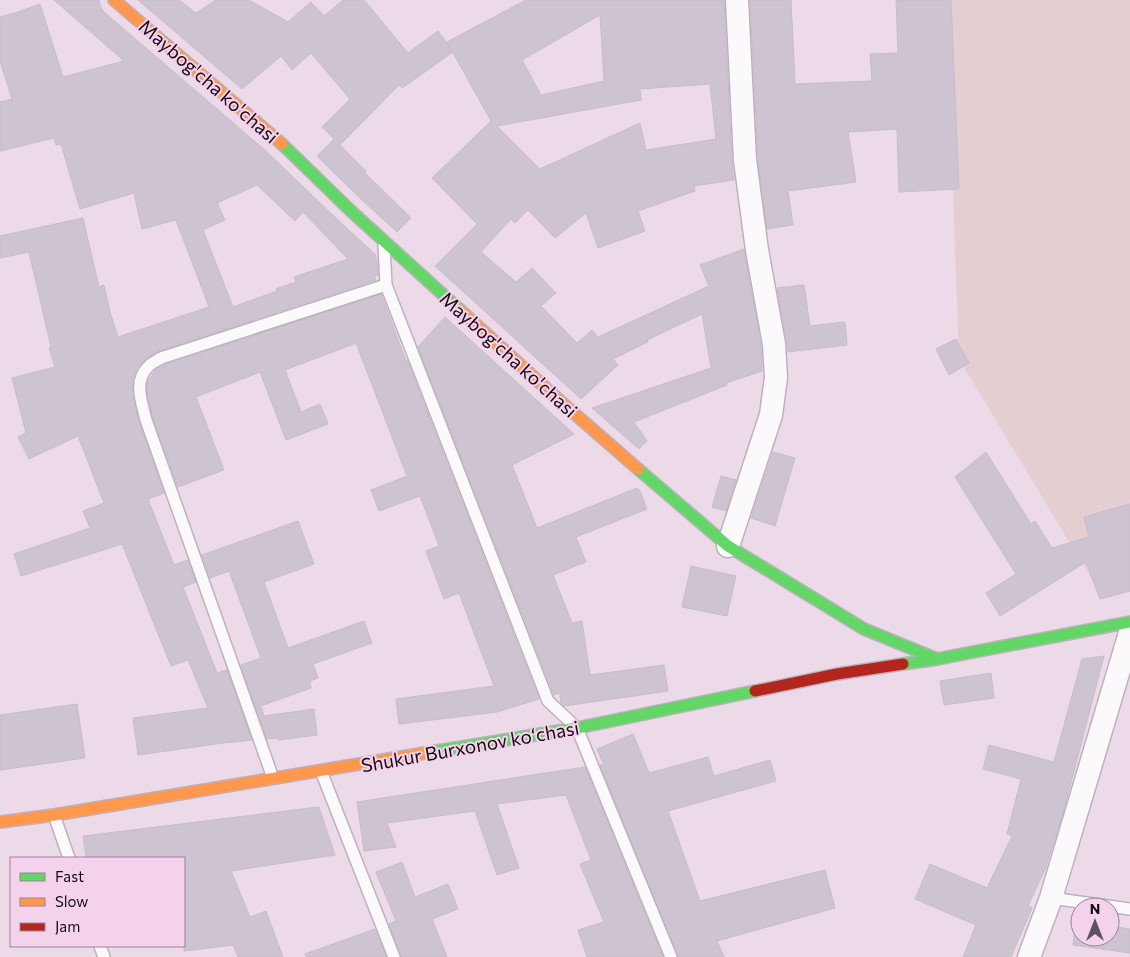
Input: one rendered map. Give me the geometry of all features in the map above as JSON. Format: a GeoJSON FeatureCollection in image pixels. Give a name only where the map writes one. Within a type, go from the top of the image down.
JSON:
{"type":"FeatureCollection","features":[{"type":"Feature","properties":{"kind":"street","name":"Maybog'cha ko'chasi"},"geometry":{"type":"LineString","coordinates":[[114,0],[277,139],[352,212],[560,401],[728,546],[864,629],[937,659]]}},
{"type":"Feature","properties":{"kind":"street"},"geometry":{"type":"LineString","coordinates":[[728,546],[771,415],[776,377],[774,344],[757,250],[745,160],[736,0]]}},
{"type":"Feature","properties":{"kind":"street","name":"Shukur Burxonov koʻchasi"},"geometry":{"type":"LineString","coordinates":[[0,822],[54,815],[577,728],[837,674],[937,659],[1130,622]]}},
{"type":"Feature","properties":{"kind":"street"},"geometry":{"type":"LineString","coordinates":[[1029,957],[1050,898],[1130,633]]}},
{"type":"Feature","properties":{"kind":"lane"},"geometry":{"type":"LineString","coordinates":[[384,240],[386,285],[548,701],[577,728],[671,957]]}},
{"type":"Feature","properties":{"kind":"lane"},"geometry":{"type":"LineString","coordinates":[[273,778],[146,420],[139,390],[142,376],[148,367],[161,358],[386,285]]}},
{"type":"Feature","properties":{"kind":"lane"},"geometry":{"type":"LineString","coordinates":[[321,771],[394,957]]}},
{"type":"Feature","properties":{"kind":"lane"},"geometry":{"type":"LineString","coordinates":[[54,815],[69,857]]}},
{"type":"Feature","properties":{"kind":"lane"},"geometry":{"type":"LineString","coordinates":[[1050,898],[1130,909]]}},
{"type":"Feature","properties":{"kind":"shaded area"},"geometry":{"type":"Polygon","coordinates":[[[946,0],[1130,0],[1130,581],[1097,588],[959,359],[946,0]]]}},
{"type":"Feature","properties":{"kind":"building"},"geometry":{"type":"Polygon","coordinates":[[[54,0],[99,0],[104,12],[266,151],[375,254],[378,275],[374,276],[376,280],[158,351],[137,368],[133,377],[132,393],[139,422],[164,493],[148,499],[174,565],[188,560],[196,582],[183,587],[217,673],[227,670],[252,740],[138,755],[133,718],[208,708],[188,660],[171,666],[122,544],[21,576],[14,554],[90,528],[83,511],[104,503],[78,436],[29,459],[18,437],[26,433],[12,378],[55,367],[49,348],[51,347],[29,252],[0,258],[0,236],[83,218],[99,287],[104,285],[118,337],[209,307],[176,220],[142,229],[134,193],[80,209],[61,144],[56,145],[54,138],[0,151],[0,102],[12,99],[0,61],[0,17],[40,4],[63,77],[124,61],[54,0]],[[257,185],[217,203],[225,220],[203,230],[233,307],[296,282],[294,277],[348,259],[303,212],[295,221],[257,185]]]}},
{"type":"Feature","properties":{"kind":"building"},"geometry":{"type":"Polygon","coordinates":[[[138,0],[179,0],[196,13],[216,0],[249,0],[288,22],[311,2],[324,16],[343,0],[364,0],[408,53],[438,31],[453,52],[402,88],[399,85],[340,145],[366,171],[364,172],[411,218],[397,232],[317,156],[334,139],[322,127],[350,99],[311,53],[292,70],[281,56],[242,89],[138,0]]]}},
{"type":"Feature","properties":{"kind":"building"},"geometry":{"type":"Polygon","coordinates":[[[526,0],[724,0],[734,180],[694,186],[695,191],[638,211],[645,231],[598,248],[586,213],[555,238],[528,210],[515,223],[511,219],[481,252],[516,282],[532,268],[556,293],[541,306],[577,343],[592,330],[598,337],[709,286],[700,265],[744,249],[761,346],[762,371],[726,383],[727,385],[634,422],[647,441],[639,449],[592,408],[711,368],[702,314],[647,340],[648,342],[613,359],[618,365],[581,399],[435,266],[477,224],[432,178],[491,121],[447,42],[526,0]],[[600,15],[522,60],[541,95],[604,81],[600,15]],[[710,84],[640,89],[641,100],[497,126],[540,169],[640,123],[646,150],[716,139],[710,84]]]}},
{"type":"Feature","properties":{"kind":"building"},"geometry":{"type":"Polygon","coordinates":[[[750,0],[791,0],[795,84],[872,81],[870,54],[898,53],[896,0],[951,0],[959,189],[899,192],[897,129],[848,132],[856,182],[788,191],[793,225],[767,229],[758,159],[750,0]]]}},
{"type":"Feature","properties":{"kind":"building"},"geometry":{"type":"Polygon","coordinates":[[[804,285],[810,326],[845,322],[847,345],[788,352],[777,288],[804,285]]]}},
{"type":"Feature","properties":{"kind":"building"},"geometry":{"type":"Polygon","coordinates":[[[381,294],[539,699],[497,712],[399,724],[396,699],[494,686],[459,593],[444,599],[426,551],[439,546],[420,496],[379,511],[371,490],[407,476],[356,343],[285,370],[301,412],[320,404],[328,424],[286,440],[260,372],[196,397],[224,470],[178,487],[153,418],[148,398],[148,381],[155,371],[164,365],[381,294]]]}},
{"type":"Feature","properties":{"kind":"building"},"geometry":{"type":"Polygon","coordinates":[[[445,317],[574,434],[512,465],[537,528],[637,488],[640,491],[647,509],[576,537],[586,562],[553,575],[572,623],[582,621],[590,675],[664,665],[668,691],[564,706],[561,703],[560,693],[554,695],[418,347],[445,317]]]}},
{"type":"Feature","properties":{"kind":"building"},"geometry":{"type":"Polygon","coordinates":[[[956,339],[969,363],[949,375],[936,349],[956,339]]]}},
{"type":"Feature","properties":{"kind":"building"},"geometry":{"type":"Polygon","coordinates":[[[773,452],[795,458],[775,526],[751,518],[773,452]]]}},
{"type":"Feature","properties":{"kind":"building"},"geometry":{"type":"Polygon","coordinates":[[[986,452],[1031,524],[1035,521],[1052,548],[1089,537],[1084,517],[1130,504],[1130,591],[1100,599],[1086,562],[1000,616],[986,593],[1016,574],[955,477],[986,452]]]}},
{"type":"Feature","properties":{"kind":"building"},"geometry":{"type":"Polygon","coordinates":[[[721,476],[736,480],[726,511],[712,507],[721,476]]]}},
{"type":"Feature","properties":{"kind":"building"},"geometry":{"type":"Polygon","coordinates":[[[298,521],[314,564],[264,582],[288,648],[364,621],[372,643],[313,664],[318,678],[310,681],[311,688],[261,706],[264,716],[314,709],[317,735],[278,740],[277,738],[267,739],[241,665],[261,658],[229,571],[210,578],[202,555],[298,521]]]}},
{"type":"Feature","properties":{"kind":"building"},"geometry":{"type":"Polygon","coordinates":[[[691,566],[736,576],[727,616],[682,607],[691,566]]]}},
{"type":"Feature","properties":{"kind":"building"},"geometry":{"type":"Polygon","coordinates":[[[1104,656],[1062,817],[1046,867],[1028,906],[1032,908],[1011,957],[963,957],[976,925],[915,899],[930,864],[987,888],[1012,836],[1007,834],[1021,779],[983,769],[989,745],[1054,762],[1082,659],[1104,656]]]}},
{"type":"Feature","properties":{"kind":"building"},"geometry":{"type":"Polygon","coordinates":[[[991,673],[994,698],[944,705],[940,681],[991,673]]]}},
{"type":"Feature","properties":{"kind":"building"},"geometry":{"type":"Polygon","coordinates":[[[77,704],[85,758],[0,770],[0,715],[77,704]]]}},
{"type":"Feature","properties":{"kind":"building"},"geometry":{"type":"Polygon","coordinates":[[[633,734],[649,773],[708,757],[714,776],[770,760],[776,781],[668,811],[700,901],[825,870],[835,908],[717,941],[724,957],[678,957],[600,765],[604,765],[597,749],[633,734]]]}},
{"type":"Feature","properties":{"kind":"building"},"geometry":{"type":"Polygon","coordinates":[[[585,767],[663,957],[587,957],[578,930],[604,922],[580,864],[591,860],[566,795],[497,804],[519,868],[497,875],[475,811],[387,823],[396,847],[364,851],[357,802],[585,767]]]}},
{"type":"Feature","properties":{"kind":"building"},"geometry":{"type":"Polygon","coordinates":[[[319,807],[335,855],[231,871],[250,917],[266,911],[283,957],[238,957],[233,945],[184,951],[185,857],[86,857],[83,836],[319,807]]]}},
{"type":"Feature","properties":{"kind":"building"},"geometry":{"type":"Polygon","coordinates":[[[402,862],[415,897],[448,884],[458,909],[432,919],[447,957],[401,957],[389,924],[396,921],[376,872],[402,862]]]}},
{"type":"Feature","properties":{"kind":"building"},"geometry":{"type":"Polygon","coordinates":[[[1120,928],[1130,929],[1130,953],[1087,947],[1120,947],[1120,928]]]}},
{"type":"Feature","properties":{"kind":"building"},"geometry":{"type":"Polygon","coordinates":[[[375,929],[386,957],[306,957],[305,954],[375,929]]]}},
{"type":"Feature","properties":{"kind":"traffic: fast"},"geometry":{"type":"LineString","coordinates":[[282,144],[352,212],[460,310]]}},
{"type":"Feature","properties":{"kind":"traffic: fast"},"geometry":{"type":"LineString","coordinates":[[638,469],[728,546],[864,629],[937,659]]}},
{"type":"Feature","properties":{"kind":"traffic: fast"},"geometry":{"type":"LineString","coordinates":[[903,664],[1130,622]]}},
{"type":"Feature","properties":{"kind":"traffic: fast"},"geometry":{"type":"LineString","coordinates":[[425,753],[577,728],[755,691]]}},
{"type":"Feature","properties":{"kind":"traffic: slow"},"geometry":{"type":"LineString","coordinates":[[114,0],[282,144]]}},
{"type":"Feature","properties":{"kind":"traffic: slow"},"geometry":{"type":"LineString","coordinates":[[460,310],[638,469]]}},
{"type":"Feature","properties":{"kind":"traffic: slow"},"geometry":{"type":"LineString","coordinates":[[0,822],[54,815],[425,753]]}},
{"type":"Feature","properties":{"kind":"traffic: jam"},"geometry":{"type":"LineString","coordinates":[[755,691],[837,674],[903,664]]}}]}
